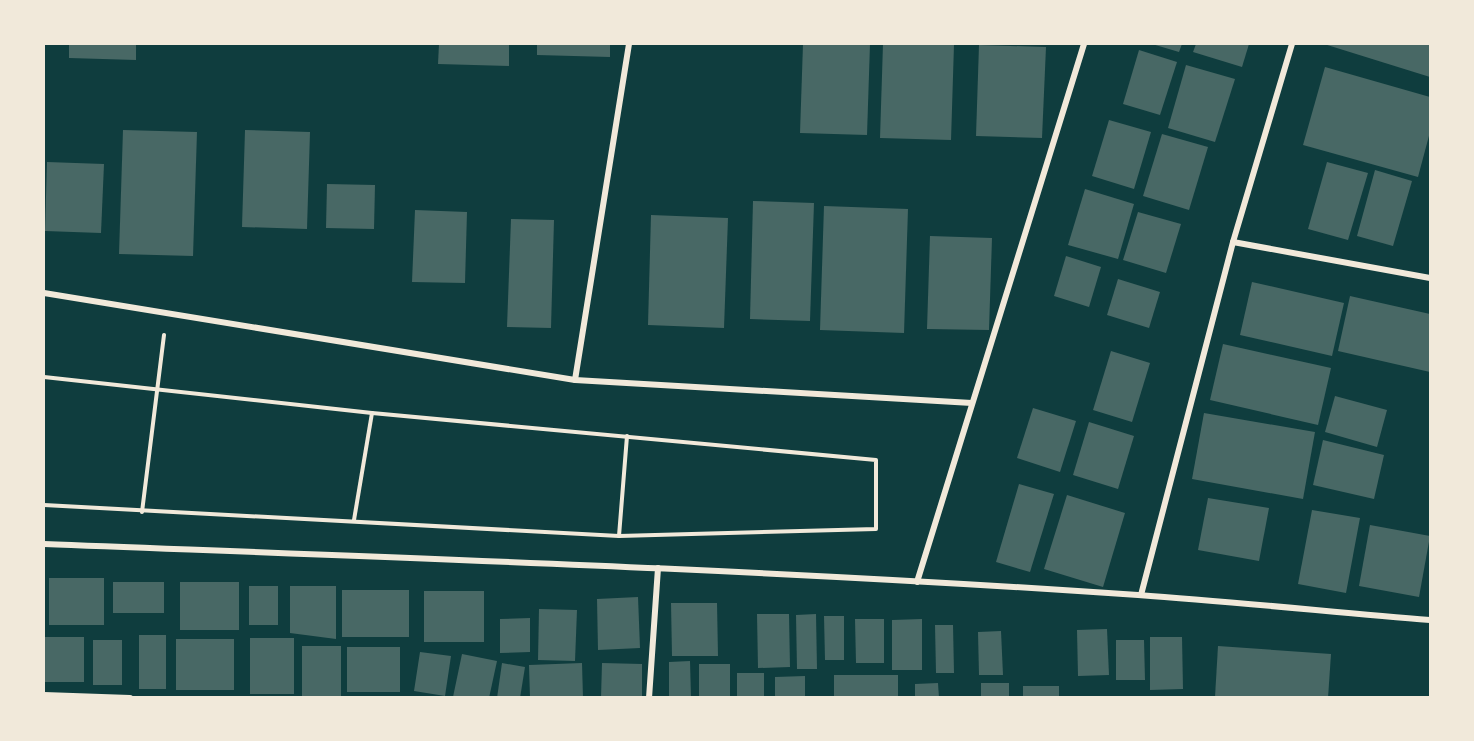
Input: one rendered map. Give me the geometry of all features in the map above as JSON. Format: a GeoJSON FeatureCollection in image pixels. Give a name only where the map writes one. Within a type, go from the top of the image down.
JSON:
{"type":"FeatureCollection","features":[{"type":"Feature","properties":{"kind":"street"},"geometry":{"type":"LineString","coordinates":[[575,380],[629,44]]}},
{"type":"Feature","properties":{"kind":"street"},"geometry":{"type":"LineString","coordinates":[[917,582],[1084,44]]}},
{"type":"Feature","properties":{"kind":"street"},"geometry":{"type":"LineString","coordinates":[[1141,595],[1233,242],[1292,44]]}},
{"type":"Feature","properties":{"kind":"street"},"geometry":{"type":"LineString","coordinates":[[1233,242],[1431,278]]}},
{"type":"Feature","properties":{"kind":"street"},"geometry":{"type":"LineString","coordinates":[[44,293],[575,380],[972,403]]}},
{"type":"Feature","properties":{"kind":"street"},"geometry":{"type":"LineString","coordinates":[[44,544],[658,568],[917,582],[1141,595],[1431,620]]}},
{"type":"Feature","properties":{"kind":"street"},"geometry":{"type":"LineString","coordinates":[[649,698],[658,568]]}},
{"type":"Feature","properties":{"kind":"street"},"geometry":{"type":"LineString","coordinates":[[44,695],[130,698]]}},
{"type":"Feature","properties":{"kind":"path"},"geometry":{"type":"LineString","coordinates":[[142,512],[167,313]]}},
{"type":"Feature","properties":{"kind":"path"},"geometry":{"type":"LineString","coordinates":[[44,377],[372,413],[876,460],[876,529],[619,536],[44,505]]}},
{"type":"Feature","properties":{"kind":"path"},"geometry":{"type":"LineString","coordinates":[[354,520],[372,413]]}},
{"type":"Feature","properties":{"kind":"path"},"geometry":{"type":"LineString","coordinates":[[619,536],[627,436]]}},
{"type":"Feature","properties":{"kind":"building"},"geometry":{"type":"Polygon","coordinates":[[[69,44],[136,44],[136,60],[69,58],[69,44]]]}},
{"type":"Feature","properties":{"kind":"building"},"geometry":{"type":"Polygon","coordinates":[[[439,44],[509,44],[509,66],[438,64],[439,44]]]}},
{"type":"Feature","properties":{"kind":"building"},"geometry":{"type":"Polygon","coordinates":[[[537,44],[610,44],[610,57],[537,55],[537,44]]]}},
{"type":"Feature","properties":{"kind":"building"},"geometry":{"type":"Polygon","coordinates":[[[803,44],[870,44],[867,135],[800,133],[803,44]]]}},
{"type":"Feature","properties":{"kind":"building"},"geometry":{"type":"Polygon","coordinates":[[[883,44],[954,44],[951,140],[880,138],[883,44]]]}},
{"type":"Feature","properties":{"kind":"building"},"geometry":{"type":"Polygon","coordinates":[[[1152,44],[1182,44],[1179,52],[1152,44]]]}},
{"type":"Feature","properties":{"kind":"building"},"geometry":{"type":"Polygon","coordinates":[[[1196,44],[1249,44],[1242,67],[1193,52],[1196,44]]]}},
{"type":"Feature","properties":{"kind":"building"},"geometry":{"type":"Polygon","coordinates":[[[1324,44],[1430,44],[1430,77],[1324,44]]]}},
{"type":"Feature","properties":{"kind":"building"},"geometry":{"type":"Polygon","coordinates":[[[979,45],[1046,47],[1042,138],[976,136],[979,45]]]}},
{"type":"Feature","properties":{"kind":"building"},"geometry":{"type":"Polygon","coordinates":[[[1139,50],[1177,62],[1160,115],[1123,104],[1139,50]]]}},
{"type":"Feature","properties":{"kind":"building"},"geometry":{"type":"Polygon","coordinates":[[[1186,65],[1235,79],[1215,142],[1168,128],[1186,65]]]}},
{"type":"Feature","properties":{"kind":"building"},"geometry":{"type":"Polygon","coordinates":[[[1325,67],[1430,97],[1430,132],[1418,177],[1303,145],[1325,67]]]}},
{"type":"Feature","properties":{"kind":"building"},"geometry":{"type":"Polygon","coordinates":[[[1109,120],[1151,132],[1134,189],[1092,176],[1109,120]]]}},
{"type":"Feature","properties":{"kind":"building"},"geometry":{"type":"Polygon","coordinates":[[[123,130],[197,132],[193,256],[119,254],[123,130]]]}},
{"type":"Feature","properties":{"kind":"building"},"geometry":{"type":"Polygon","coordinates":[[[245,130],[310,132],[307,229],[242,227],[245,130]]]}},
{"type":"Feature","properties":{"kind":"building"},"geometry":{"type":"Polygon","coordinates":[[[1162,134],[1208,147],[1189,210],[1143,196],[1162,134]]]}},
{"type":"Feature","properties":{"kind":"building"},"geometry":{"type":"Polygon","coordinates":[[[47,162],[104,164],[101,233],[45,231],[47,162]]]}},
{"type":"Feature","properties":{"kind":"building"},"geometry":{"type":"Polygon","coordinates":[[[1327,162],[1368,173],[1348,240],[1308,229],[1327,162]]]}},
{"type":"Feature","properties":{"kind":"building"},"geometry":{"type":"Polygon","coordinates":[[[1375,170],[1412,181],[1393,246],[1357,236],[1375,170]]]}},
{"type":"Feature","properties":{"kind":"building"},"geometry":{"type":"Polygon","coordinates":[[[327,184],[375,185],[374,229],[326,228],[327,184]]]}},
{"type":"Feature","properties":{"kind":"building"},"geometry":{"type":"Polygon","coordinates":[[[1085,189],[1134,204],[1118,259],[1068,245],[1085,189]]]}},
{"type":"Feature","properties":{"kind":"building"},"geometry":{"type":"Polygon","coordinates":[[[753,201],[814,203],[810,321],[750,319],[753,201]]]}},
{"type":"Feature","properties":{"kind":"building"},"geometry":{"type":"Polygon","coordinates":[[[824,206],[908,209],[904,333],[820,330],[824,206]]]}},
{"type":"Feature","properties":{"kind":"building"},"geometry":{"type":"Polygon","coordinates":[[[415,210],[467,212],[465,283],[412,282],[415,210]]]}},
{"type":"Feature","properties":{"kind":"building"},"geometry":{"type":"Polygon","coordinates":[[[1138,212],[1181,224],[1166,273],[1123,260],[1138,212]]]}},
{"type":"Feature","properties":{"kind":"building"},"geometry":{"type":"Polygon","coordinates":[[[651,215],[728,218],[724,328],[648,325],[651,215]]]}},
{"type":"Feature","properties":{"kind":"building"},"geometry":{"type":"Polygon","coordinates":[[[511,219],[554,220],[551,328],[507,327],[511,219]]]}},
{"type":"Feature","properties":{"kind":"building"},"geometry":{"type":"Polygon","coordinates":[[[930,236],[992,238],[989,330],[927,329],[930,236]]]}},
{"type":"Feature","properties":{"kind":"building"},"geometry":{"type":"Polygon","coordinates":[[[1066,256],[1101,267],[1089,307],[1054,296],[1066,256]]]}},
{"type":"Feature","properties":{"kind":"building"},"geometry":{"type":"Polygon","coordinates":[[[1118,279],[1160,292],[1149,328],[1107,315],[1118,279]]]}},
{"type":"Feature","properties":{"kind":"building"},"geometry":{"type":"Polygon","coordinates":[[[1252,282],[1344,303],[1332,356],[1240,335],[1252,282]]]}},
{"type":"Feature","properties":{"kind":"building"},"geometry":{"type":"Polygon","coordinates":[[[1350,296],[1430,314],[1430,372],[1338,351],[1350,296]]]}},
{"type":"Feature","properties":{"kind":"building"},"geometry":{"type":"Polygon","coordinates":[[[1223,344],[1331,368],[1318,425],[1210,400],[1223,344]]]}},
{"type":"Feature","properties":{"kind":"building"},"geometry":{"type":"Polygon","coordinates":[[[1111,351],[1150,363],[1132,422],[1093,410],[1111,351]]]}},
{"type":"Feature","properties":{"kind":"building"},"geometry":{"type":"Polygon","coordinates":[[[1335,396],[1387,410],[1377,447],[1325,432],[1335,396]]]}},
{"type":"Feature","properties":{"kind":"building"},"geometry":{"type":"Polygon","coordinates":[[[1033,408],[1076,421],[1060,472],[1017,458],[1033,408]]]}},
{"type":"Feature","properties":{"kind":"building"},"geometry":{"type":"Polygon","coordinates":[[[1204,413],[1315,432],[1303,499],[1192,479],[1204,413]]]}},
{"type":"Feature","properties":{"kind":"building"},"geometry":{"type":"Polygon","coordinates":[[[1089,422],[1134,436],[1118,489],[1073,475],[1089,422]]]}},
{"type":"Feature","properties":{"kind":"building"},"geometry":{"type":"Polygon","coordinates":[[[1323,440],[1384,455],[1374,499],[1313,485],[1323,440]]]}},
{"type":"Feature","properties":{"kind":"building"},"geometry":{"type":"Polygon","coordinates":[[[1019,484],[1054,494],[1030,572],[996,562],[1019,484]]]}},
{"type":"Feature","properties":{"kind":"building"},"geometry":{"type":"Polygon","coordinates":[[[1067,495],[1125,513],[1103,587],[1044,569],[1067,495]]]}},
{"type":"Feature","properties":{"kind":"building"},"geometry":{"type":"Polygon","coordinates":[[[1208,498],[1269,508],[1259,561],[1198,550],[1208,498]]]}},
{"type":"Feature","properties":{"kind":"building"},"geometry":{"type":"Polygon","coordinates":[[[1312,510],[1360,518],[1346,593],[1298,584],[1312,510]]]}},
{"type":"Feature","properties":{"kind":"building"},"geometry":{"type":"Polygon","coordinates":[[[1370,525],[1430,536],[1419,597],[1359,586],[1370,525]]]}},
{"type":"Feature","properties":{"kind":"building"},"geometry":{"type":"Polygon","coordinates":[[[49,578],[104,578],[104,625],[49,625],[49,578]]]}},
{"type":"Feature","properties":{"kind":"building"},"geometry":{"type":"Polygon","coordinates":[[[113,582],[164,582],[164,613],[113,613],[113,582]]]}},
{"type":"Feature","properties":{"kind":"building"},"geometry":{"type":"Polygon","coordinates":[[[180,582],[239,582],[239,630],[180,630],[180,582]]]}},
{"type":"Feature","properties":{"kind":"building"},"geometry":{"type":"Polygon","coordinates":[[[249,586],[278,586],[278,625],[249,625],[249,586]]]}},
{"type":"Feature","properties":{"kind":"building"},"geometry":{"type":"Polygon","coordinates":[[[290,586],[336,586],[336,639],[290,633],[290,586]]]}},
{"type":"Feature","properties":{"kind":"building"},"geometry":{"type":"Polygon","coordinates":[[[342,590],[409,590],[409,637],[342,637],[342,590]]]}},
{"type":"Feature","properties":{"kind":"building"},"geometry":{"type":"Polygon","coordinates":[[[424,591],[484,591],[484,642],[424,642],[424,591]]]}},
{"type":"Feature","properties":{"kind":"building"},"geometry":{"type":"Polygon","coordinates":[[[638,597],[640,648],[598,650],[597,599],[638,597]]]}},
{"type":"Feature","properties":{"kind":"building"},"geometry":{"type":"Polygon","coordinates":[[[671,603],[717,603],[718,656],[672,656],[671,603]]]}},
{"type":"Feature","properties":{"kind":"building"},"geometry":{"type":"Polygon","coordinates":[[[539,609],[577,610],[575,661],[538,660],[539,609]]]}},
{"type":"Feature","properties":{"kind":"building"},"geometry":{"type":"Polygon","coordinates":[[[757,614],[789,614],[790,667],[758,668],[757,614]]]}},
{"type":"Feature","properties":{"kind":"building"},"geometry":{"type":"Polygon","coordinates":[[[816,614],[817,669],[797,669],[796,615],[816,614]]]}},
{"type":"Feature","properties":{"kind":"building"},"geometry":{"type":"Polygon","coordinates":[[[824,616],[844,616],[844,660],[825,660],[824,616]]]}},
{"type":"Feature","properties":{"kind":"building"},"geometry":{"type":"Polygon","coordinates":[[[530,618],[530,652],[500,653],[500,619],[530,618]]]}},
{"type":"Feature","properties":{"kind":"building"},"geometry":{"type":"Polygon","coordinates":[[[855,619],[884,619],[884,663],[856,663],[855,619]]]}},
{"type":"Feature","properties":{"kind":"building"},"geometry":{"type":"Polygon","coordinates":[[[922,619],[922,670],[892,670],[892,620],[922,619]]]}},
{"type":"Feature","properties":{"kind":"building"},"geometry":{"type":"Polygon","coordinates":[[[935,625],[953,625],[954,673],[936,673],[935,625]]]}},
{"type":"Feature","properties":{"kind":"building"},"geometry":{"type":"Polygon","coordinates":[[[1107,629],[1109,675],[1078,676],[1077,630],[1107,629]]]}},
{"type":"Feature","properties":{"kind":"building"},"geometry":{"type":"Polygon","coordinates":[[[1001,631],[1003,675],[979,675],[978,632],[1001,631]]]}},
{"type":"Feature","properties":{"kind":"building"},"geometry":{"type":"Polygon","coordinates":[[[139,635],[166,635],[166,689],[139,689],[139,635]]]}},
{"type":"Feature","properties":{"kind":"building"},"geometry":{"type":"Polygon","coordinates":[[[44,637],[84,637],[84,682],[44,682],[44,637]]]}},
{"type":"Feature","properties":{"kind":"building"},"geometry":{"type":"Polygon","coordinates":[[[1150,637],[1182,637],[1183,689],[1150,690],[1150,637]]]}},
{"type":"Feature","properties":{"kind":"building"},"geometry":{"type":"Polygon","coordinates":[[[250,638],[294,638],[294,694],[250,694],[250,638]]]}},
{"type":"Feature","properties":{"kind":"building"},"geometry":{"type":"Polygon","coordinates":[[[176,639],[234,639],[234,690],[176,690],[176,639]]]}},
{"type":"Feature","properties":{"kind":"building"},"geometry":{"type":"Polygon","coordinates":[[[93,640],[122,640],[122,685],[93,685],[93,640]]]}},
{"type":"Feature","properties":{"kind":"building"},"geometry":{"type":"Polygon","coordinates":[[[1116,640],[1144,640],[1145,680],[1116,680],[1116,640]]]}},
{"type":"Feature","properties":{"kind":"building"},"geometry":{"type":"Polygon","coordinates":[[[302,646],[341,646],[341,698],[302,698],[302,646]]]}},
{"type":"Feature","properties":{"kind":"building"},"geometry":{"type":"Polygon","coordinates":[[[1218,646],[1331,654],[1328,698],[1215,697],[1218,646]]]}},
{"type":"Feature","properties":{"kind":"building"},"geometry":{"type":"Polygon","coordinates":[[[347,647],[400,647],[400,692],[347,692],[347,647]]]}},
{"type":"Feature","properties":{"kind":"building"},"geometry":{"type":"Polygon","coordinates":[[[420,652],[451,656],[445,696],[414,691],[420,652]]]}},
{"type":"Feature","properties":{"kind":"building"},"geometry":{"type":"Polygon","coordinates":[[[462,654],[497,661],[489,698],[453,697],[462,654]]]}},
{"type":"Feature","properties":{"kind":"building"},"geometry":{"type":"Polygon","coordinates":[[[690,661],[691,698],[669,698],[669,662],[690,661]]]}},
{"type":"Feature","properties":{"kind":"building"},"geometry":{"type":"Polygon","coordinates":[[[502,663],[525,667],[520,698],[497,698],[502,663]]]}},
{"type":"Feature","properties":{"kind":"building"},"geometry":{"type":"Polygon","coordinates":[[[582,663],[583,698],[530,698],[529,665],[582,663]]]}},
{"type":"Feature","properties":{"kind":"building"},"geometry":{"type":"Polygon","coordinates":[[[602,663],[642,664],[642,698],[601,698],[602,663]]]}},
{"type":"Feature","properties":{"kind":"building"},"geometry":{"type":"Polygon","coordinates":[[[699,664],[730,664],[730,698],[699,698],[699,664]]]}},
{"type":"Feature","properties":{"kind":"building"},"geometry":{"type":"Polygon","coordinates":[[[737,673],[764,673],[764,698],[737,698],[737,673]]]}},
{"type":"Feature","properties":{"kind":"building"},"geometry":{"type":"Polygon","coordinates":[[[834,675],[898,675],[898,698],[834,698],[834,675]]]}},
{"type":"Feature","properties":{"kind":"building"},"geometry":{"type":"Polygon","coordinates":[[[805,676],[805,698],[775,698],[775,677],[805,676]]]}},
{"type":"Feature","properties":{"kind":"building"},"geometry":{"type":"Polygon","coordinates":[[[938,683],[939,698],[915,698],[915,684],[938,683]]]}},
{"type":"Feature","properties":{"kind":"building"},"geometry":{"type":"Polygon","coordinates":[[[981,683],[1009,683],[1009,698],[981,698],[981,683]]]}},
{"type":"Feature","properties":{"kind":"building"},"geometry":{"type":"Polygon","coordinates":[[[1023,686],[1059,686],[1059,698],[1023,698],[1023,686]]]}}]}
